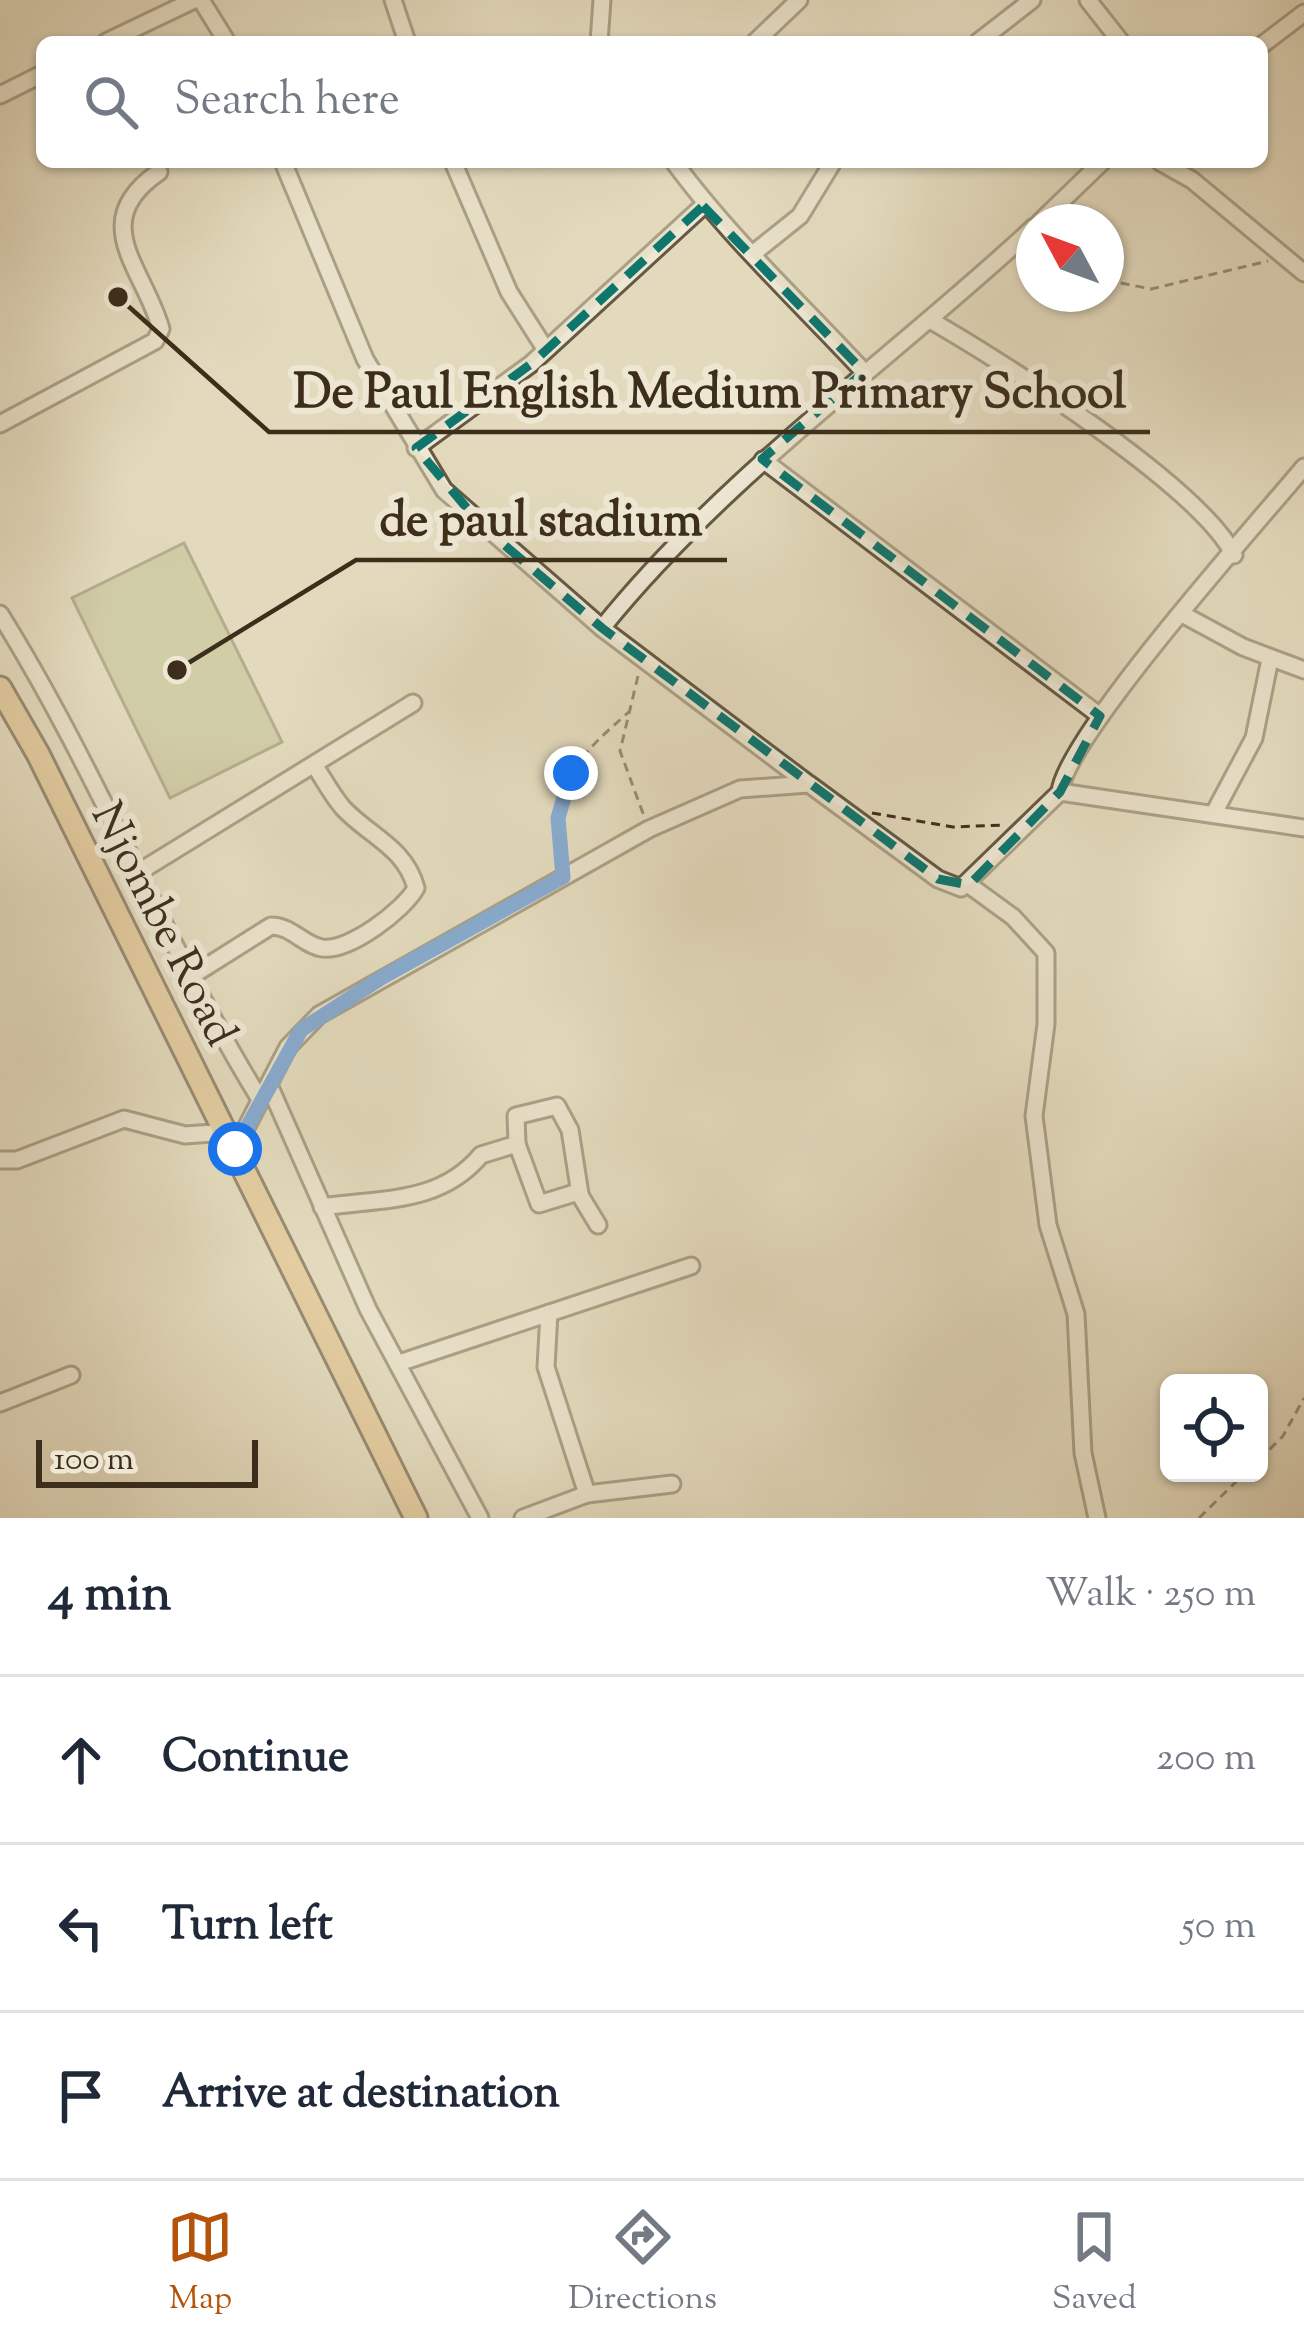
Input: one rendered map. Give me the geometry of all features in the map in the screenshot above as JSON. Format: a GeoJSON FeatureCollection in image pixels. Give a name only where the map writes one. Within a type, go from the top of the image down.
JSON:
{"type":"FeatureCollection","features":[{"type":"Feature","properties":{"kind":"highway","name":"Njombe Road"},"geometry":{"type":"LineString","coordinates":[[1,691],[231,1140],[416,1518]]}},
{"type":"Feature","properties":{"kind":"street"},"geometry":{"type":"LineString","coordinates":[[119,36],[197,0],[222,36]]}},
{"type":"Feature","properties":{"kind":"street"},"geometry":{"type":"LineString","coordinates":[[393,0],[404,36]]}},
{"type":"Feature","properties":{"kind":"street"},"geometry":{"type":"LineString","coordinates":[[599,36],[602,0]]}},
{"type":"Feature","properties":{"kind":"street"},"geometry":{"type":"LineString","coordinates":[[761,36],[800,0]]}},
{"type":"Feature","properties":{"kind":"street"},"geometry":{"type":"LineString","coordinates":[[986,36],[1032,0]]}},
{"type":"Feature","properties":{"kind":"street"},"geometry":{"type":"LineString","coordinates":[[1088,0],[1116,36]]}},
{"type":"Feature","properties":{"kind":"street"},"geometry":{"type":"LineString","coordinates":[[1268,40],[1304,13]]}},
{"type":"Feature","properties":{"kind":"street"},"geometry":{"type":"LineString","coordinates":[[0,95],[36,77]]}},
{"type":"Feature","properties":{"kind":"street"},"geometry":{"type":"LineString","coordinates":[[285,168],[364,359],[444,490],[602,628],[938,879],[961,888],[1060,792],[1065,768],[1100,716],[1304,467]]}},
{"type":"Feature","properties":{"kind":"street"},"geometry":{"type":"LineString","coordinates":[[456,168],[508,292],[544,347]]}},
{"type":"Feature","properties":{"kind":"street"},"geometry":{"type":"LineString","coordinates":[[678,168],[703,206],[755,252],[864,372]]}},
{"type":"Feature","properties":{"kind":"street"},"geometry":{"type":"LineString","coordinates":[[755,252],[800,216],[829,168]]}},
{"type":"Feature","properties":{"kind":"street"},"geometry":{"type":"LineString","coordinates":[[1059,204],[1096,168]]}},
{"type":"Feature","properties":{"kind":"street"},"geometry":{"type":"LineString","coordinates":[[1171,168],[1192,180],[1304,273]]}},
{"type":"Feature","properties":{"kind":"street"},"geometry":{"type":"LineString","coordinates":[[0,424],[155,341],[161,328],[131,262],[123,218],[136,187],[158,172]]}},
{"type":"Feature","properties":{"kind":"street"},"geometry":{"type":"LineString","coordinates":[[416,448],[509,382],[703,206]]}},
{"type":"Feature","properties":{"kind":"street"},"geometry":{"type":"LineString","coordinates":[[602,628],[651,569],[763,460],[1016,244]]}},
{"type":"Feature","properties":{"kind":"street"},"geometry":{"type":"LineString","coordinates":[[931,320],[1002,363],[1194,504],[1234,555]]}},
{"type":"Feature","properties":{"kind":"street"},"geometry":{"type":"LineString","coordinates":[[763,460],[1100,716]]}},
{"type":"Feature","properties":{"kind":"street"},"geometry":{"type":"LineString","coordinates":[[0,614],[68,731],[190,977],[265,1093],[480,1518]]}},
{"type":"Feature","properties":{"kind":"street"},"geometry":{"type":"LineString","coordinates":[[1182,614],[1270,659],[1304,670]]}},
{"type":"Feature","properties":{"kind":"street"},"geometry":{"type":"LineString","coordinates":[[1214,813],[1254,738],[1270,659]]}},
{"type":"Feature","properties":{"kind":"street"},"geometry":{"type":"LineString","coordinates":[[139,872],[413,703]]}},
{"type":"Feature","properties":{"kind":"street"},"geometry":{"type":"LineString","coordinates":[[190,977],[271,926],[322,948],[336,947],[406,905],[416,888],[388,842],[341,806],[314,766]]}},
{"type":"Feature","properties":{"kind":"street"},"geometry":{"type":"LineString","coordinates":[[0,1160],[17,1160],[124,1119],[185,1135],[231,1140],[265,1093],[288,1048],[319,1016],[649,829],[740,789],[808,784]]}},
{"type":"Feature","properties":{"kind":"street"},"geometry":{"type":"LineString","coordinates":[[1060,792],[1304,827]]}},
{"type":"Feature","properties":{"kind":"street"},"geometry":{"type":"LineString","coordinates":[[969,885],[1012,917],[1046,953],[1046,1024],[1034,1116],[1048,1225],[1076,1313],[1083,1453],[1097,1518]]}},
{"type":"Feature","properties":{"kind":"street"},"geometry":{"type":"LineString","coordinates":[[580,1194],[539,1204],[517,1144],[516,1116],[543,1107],[562,1108],[580,1194],[598,1225]]}},
{"type":"Feature","properties":{"kind":"street"},"geometry":{"type":"LineString","coordinates":[[322,1207],[424,1193],[467,1174],[481,1155],[517,1144]]}},
{"type":"Feature","properties":{"kind":"street"},"geometry":{"type":"LineString","coordinates":[[399,1363],[691,1266]]}},
{"type":"Feature","properties":{"kind":"street"},"geometry":{"type":"LineString","coordinates":[[549,1313],[546,1366],[586,1494]]}},
{"type":"Feature","properties":{"kind":"street"},"geometry":{"type":"LineString","coordinates":[[0,1403],[71,1375]]}},
{"type":"Feature","properties":{"kind":"street"},"geometry":{"type":"LineString","coordinates":[[523,1518],[586,1494],[672,1484]]}},
{"type":"Feature","properties":{"kind":"path"},"geometry":{"type":"LineString","coordinates":[[1124,284],[1151,289],[1288,260]]}},
{"type":"Feature","properties":{"kind":"path"},"geometry":{"type":"LineString","coordinates":[[640,657],[620,751],[649,829]]}},
{"type":"Feature","properties":{"kind":"path"},"geometry":{"type":"LineString","coordinates":[[563,877],[558,818],[571,773],[585,748],[630,711]]}},
{"type":"Feature","properties":{"kind":"path"},"geometry":{"type":"LineString","coordinates":[[848,811],[953,827],[1025,825]]}},
{"type":"Feature","properties":{"kind":"path"},"geometry":{"type":"LineString","coordinates":[[1268,1451],[1283,1436],[1304,1398]]}},
{"type":"Feature","properties":{"kind":"path"},"geometry":{"type":"LineString","coordinates":[[1199,1518],[1235,1482]]}},
{"type":"Feature","properties":{"kind":"highlighted area"},"geometry":{"type":"Polygon","coordinates":[[[703,206],[864,372],[762,459],[1100,716],[1060,792],[969,885],[938,879],[602,628],[482,526],[416,448],[531,364],[703,206]]]}},
{"type":"Feature","properties":{"kind":"green space"},"geometry":{"type":"Polygon","coordinates":[[[184,543],[282,742],[170,798],[72,598],[184,543]]]}},
{"type":"Feature","properties":{"kind":"place","name":"De Paul English Medium Primary School"},"geometry":{"type":"Point","coordinates":[118,297]}},
{"type":"Feature","properties":{"kind":"place","name":"de paul stadium"},"geometry":{"type":"Point","coordinates":[177,670]}},
{"type":"Feature","properties":{"kind":"route"},"geometry":{"type":"LineString","coordinates":[[235,1149],[301,1030],[381,978],[563,877],[565,855],[558,818],[571,773]]}}]}
